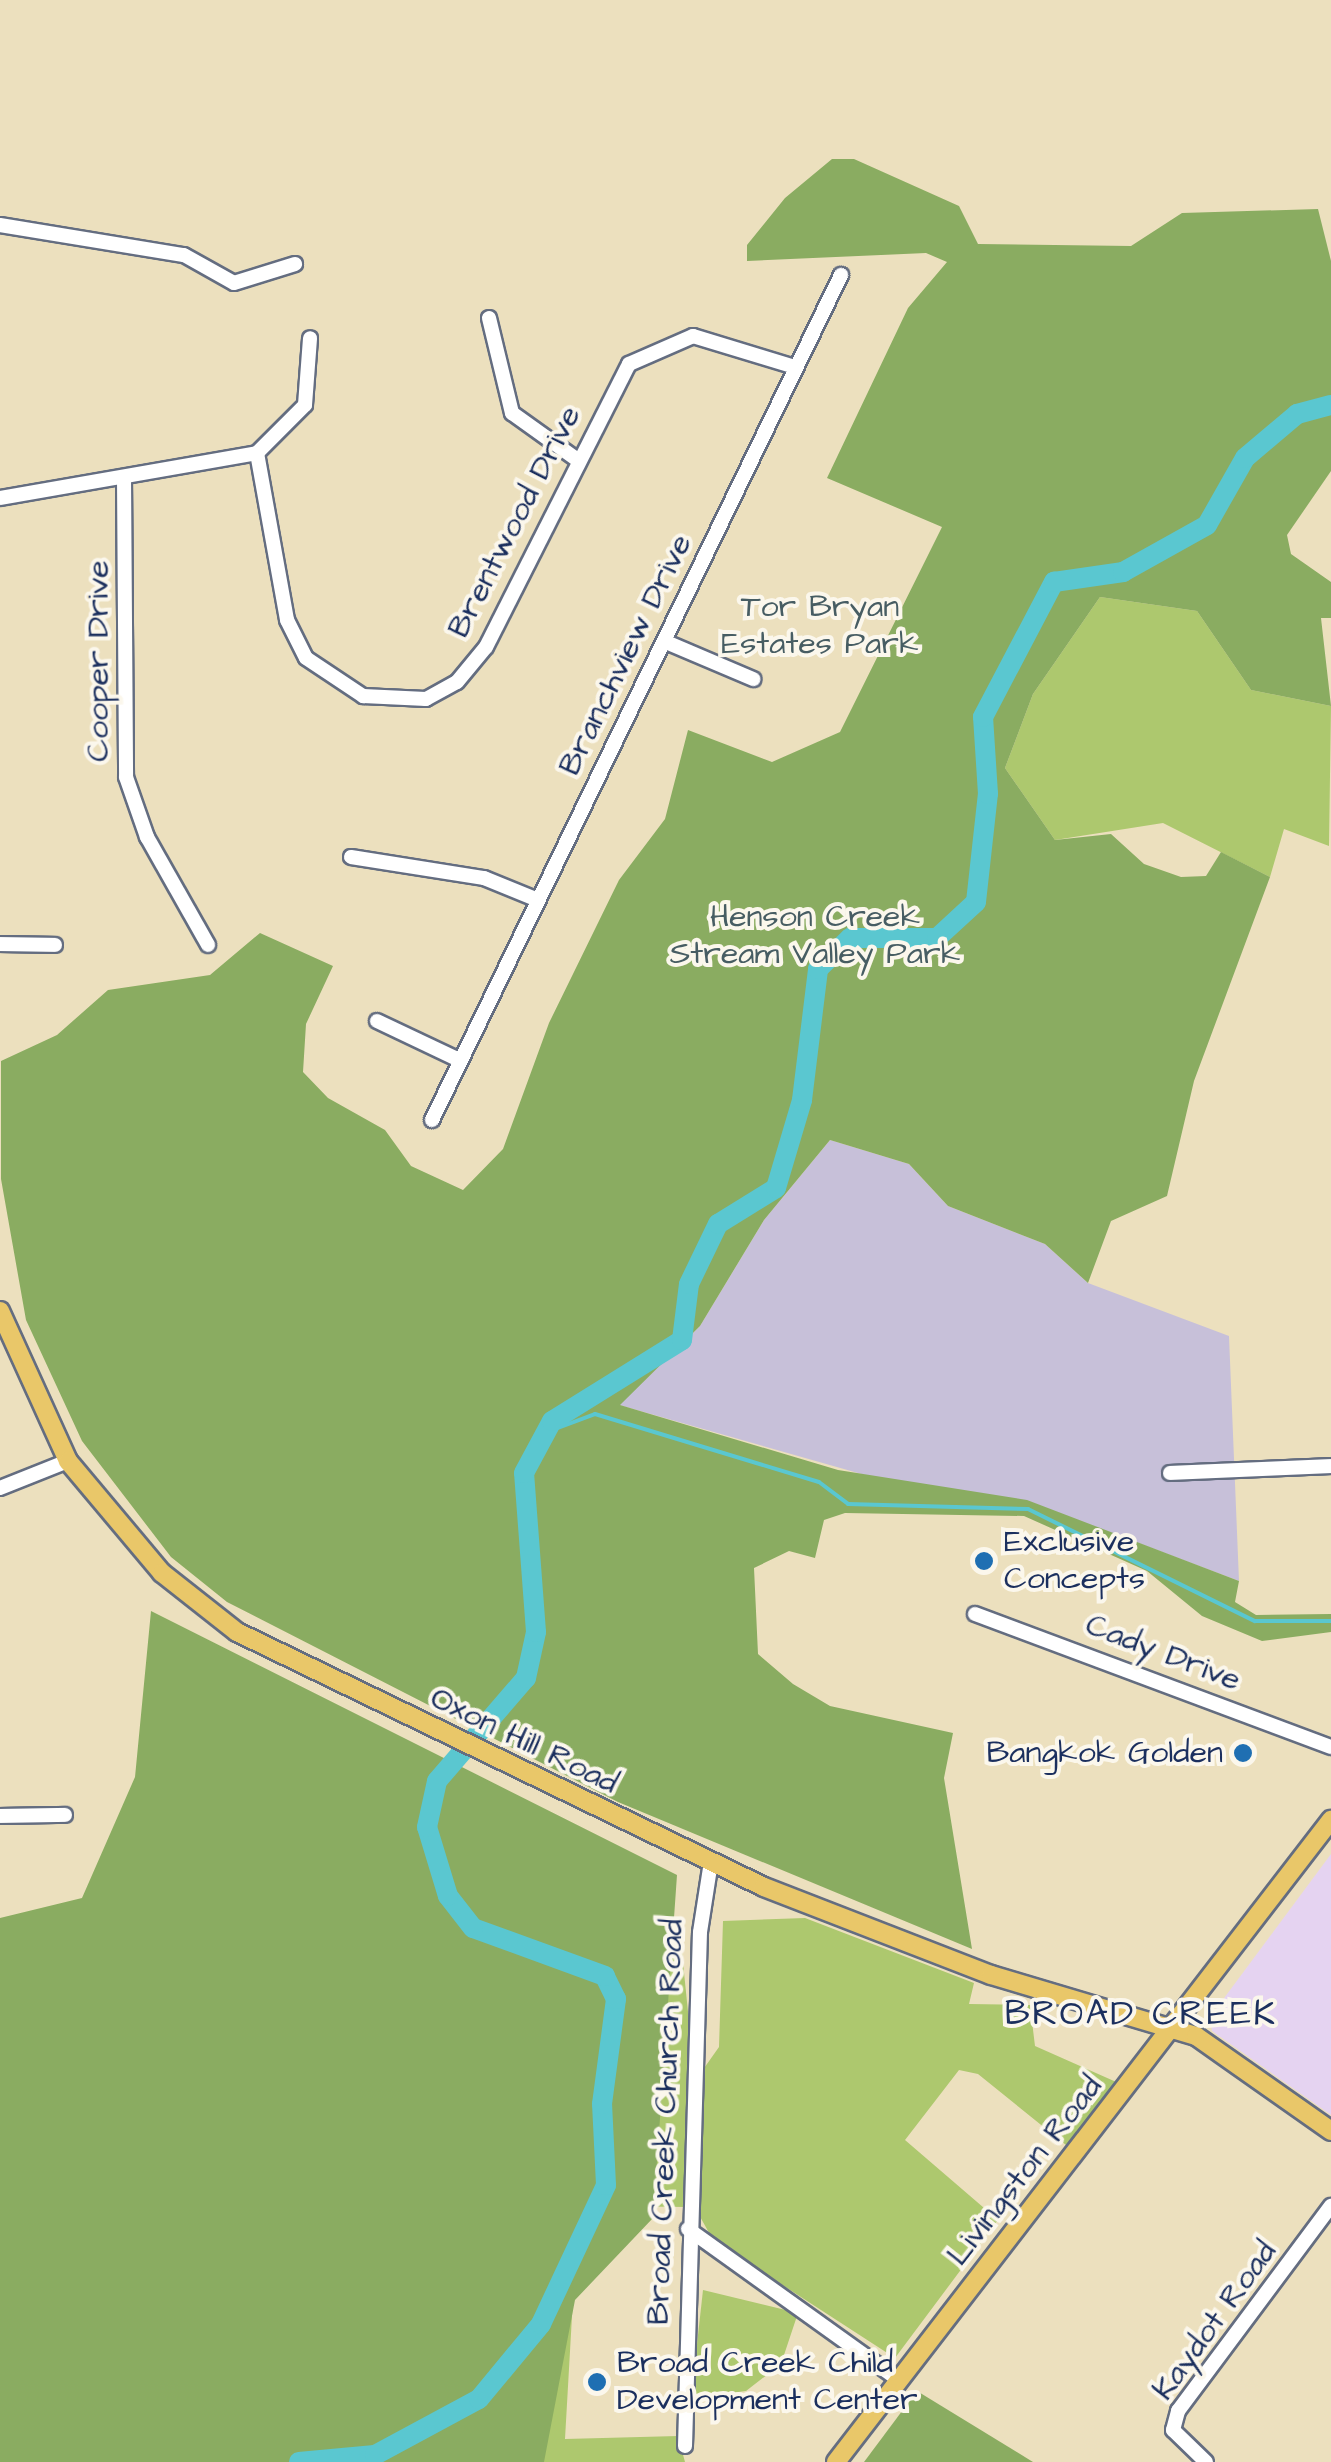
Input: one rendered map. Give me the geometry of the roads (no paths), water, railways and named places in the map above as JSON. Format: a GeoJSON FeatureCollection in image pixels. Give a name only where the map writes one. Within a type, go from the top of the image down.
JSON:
{"type":"FeatureCollection","features":[{"type":"Feature","properties":{"kind":"main road","name":"Oxon Hill Road"},"geometry":{"type":"LineString","coordinates":[[0,1311],[68,1462],[151,1562],[214,1616],[439,1733],[710,1862],[990,1975],[1174,2028],[1225,2052],[1331,2131]]}},
{"type":"Feature","properties":{"kind":"main road","name":"Livingston Road"},"geometry":{"type":"LineString","coordinates":[[836,2462],[1331,1820]]}},
{"type":"Feature","properties":{"kind":"street"},"geometry":{"type":"LineString","coordinates":[[0,225],[184,255],[234,283],[295,264]]}},
{"type":"Feature","properties":{"kind":"street","name":"Branchview Drive"},"geometry":{"type":"LineString","coordinates":[[432,1120],[533,898],[666,642],[841,275]]}},
{"type":"Feature","properties":{"kind":"street"},"geometry":{"type":"LineString","coordinates":[[489,318],[512,413],[578,461]]}},
{"type":"Feature","properties":{"kind":"street","name":"Brentwood Drive"},"geometry":{"type":"LineString","coordinates":[[257,453],[293,638],[342,688],[405,701],[442,693],[471,669],[620,376],[657,344],[713,337],[795,367]]}},
{"type":"Feature","properties":{"kind":"street"},"geometry":{"type":"LineString","coordinates":[[0,498],[257,453],[305,405],[310,338]]}},
{"type":"Feature","properties":{"kind":"street","name":"Cooper Drive"},"geometry":{"type":"LineString","coordinates":[[124,478],[126,776],[147,837],[208,945]]}},
{"type":"Feature","properties":{"kind":"street"},"geometry":{"type":"LineString","coordinates":[[666,642],[753,680]]}},
{"type":"Feature","properties":{"kind":"street"},"geometry":{"type":"LineString","coordinates":[[350,857],[484,878],[533,898]]}},
{"type":"Feature","properties":{"kind":"street"},"geometry":{"type":"LineString","coordinates":[[0,944],[55,945]]}},
{"type":"Feature","properties":{"kind":"street"},"geometry":{"type":"LineString","coordinates":[[378,1021],[457,1059]]}},
{"type":"Feature","properties":{"kind":"street"},"geometry":{"type":"LineString","coordinates":[[0,1488],[68,1462]]}},
{"type":"Feature","properties":{"kind":"street"},"geometry":{"type":"LineString","coordinates":[[1170,1473],[1331,1466]]}},
{"type":"Feature","properties":{"kind":"street","name":"Cady Drive"},"geometry":{"type":"LineString","coordinates":[[974,1614],[1331,1747]]}},
{"type":"Feature","properties":{"kind":"street"},"geometry":{"type":"LineString","coordinates":[[0,1816],[65,1815]]}},
{"type":"Feature","properties":{"kind":"street","name":"Broad Creek Church Road"},"geometry":{"type":"LineString","coordinates":[[685,2446],[688,2230],[710,1862]]}},
{"type":"Feature","properties":{"kind":"street","name":"Kaydot Road"},"geometry":{"type":"LineString","coordinates":[[1206,2462],[1173,2430],[1178,2411],[1331,2206]]}},
{"type":"Feature","properties":{"kind":"street"},"geometry":{"type":"LineString","coordinates":[[688,2230],[900,2381]]}},
{"type":"Feature","properties":{"kind":"waterway"},"geometry":{"type":"LineString","coordinates":[[299,2462],[375,2455],[479,2399],[541,2324],[606,2185],[602,2104],[616,1999],[605,1976],[473,1928],[448,1896],[427,1827],[437,1781],[526,1678],[536,1632],[524,1473],[552,1421],[682,1340],[689,1284],[718,1224],[776,1188],[802,1100],[818,969],[850,938],[937,938],[976,902],[988,794],[983,717],[1054,582],[1123,572],[1207,525],[1245,458],[1297,414],[1331,405]]}},
{"type":"Feature","properties":{"kind":"waterway"},"geometry":{"type":"LineString","coordinates":[[547,1432],[595,1414],[819,1482],[848,1504],[1028,1509],[1255,1621],[1331,1621]]}},
{"type":"Feature","properties":{"kind":"place","name":"Exclusive Concepts"},"geometry":{"type":"Point","coordinates":[984,1561]}},
{"type":"Feature","properties":{"kind":"place","name":"Bangkok Golden"},"geometry":{"type":"Point","coordinates":[1243,1753]}},
{"type":"Feature","properties":{"kind":"place","name":"Broad Creek Child Development Center"},"geometry":{"type":"Point","coordinates":[597,2382]}},
{"type":"Feature","properties":{"kind":"district","name":"BROAD CREEK"},"geometry":{"type":"Point","coordinates":[1141,2014]}},
{"type":"Feature","properties":{"kind":"park label","name":"Tor Bryan Estates Park"},"geometry":{"type":"Point","coordinates":[820,626]}},
{"type":"Feature","properties":{"kind":"park label","name":"Henson Creek Stream Valley Park"},"geometry":{"type":"Point","coordinates":[815,936]}}]}
